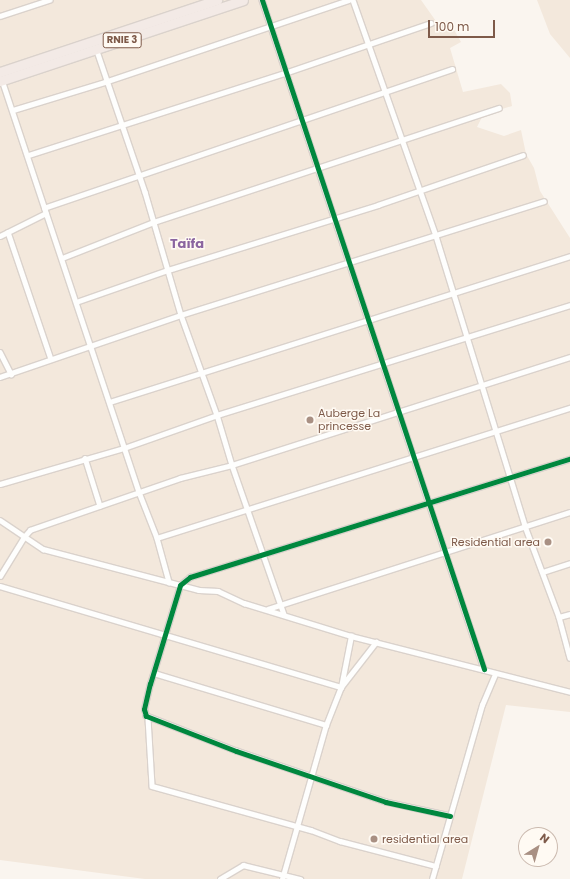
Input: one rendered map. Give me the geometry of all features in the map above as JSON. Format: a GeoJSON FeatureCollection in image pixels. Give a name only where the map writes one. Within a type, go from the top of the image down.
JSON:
{"type":"FeatureCollection","features":[{"type":"Feature","properties":{"kind":"highway","name":"RNIE 3"},"geometry":{"type":"LineString","coordinates":[[1,78],[217,0]]}},
{"type":"Feature","properties":{"kind":"highway","name":"RNIE 3"},"geometry":{"type":"LineString","coordinates":[[95,45],[243,0]]}},
{"type":"Feature","properties":{"kind":"street"},"geometry":{"type":"LineString","coordinates":[[0,16],[49,0]]}},
{"type":"Feature","properties":{"kind":"street"},"geometry":{"type":"LineString","coordinates":[[262,0],[316,170],[334,217],[366,320],[484,669]]}},
{"type":"Feature","properties":{"kind":"street"},"geometry":{"type":"LineString","coordinates":[[13,110],[106,82],[270,28],[349,0]]}},
{"type":"Feature","properties":{"kind":"street"},"geometry":{"type":"LineString","coordinates":[[353,0],[436,236],[452,293],[525,526],[559,617],[570,658]]}},
{"type":"Feature","properties":{"kind":"street"},"geometry":{"type":"LineString","coordinates":[[29,155],[285,73],[431,23]]}},
{"type":"Feature","properties":{"kind":"street"},"geometry":{"type":"LineString","coordinates":[[95,45],[106,82],[140,177],[182,314],[217,415],[232,465],[284,614]]}},
{"type":"Feature","properties":{"kind":"street"},"geometry":{"type":"LineString","coordinates":[[44,208],[140,177],[301,119],[452,69]]}},
{"type":"Feature","properties":{"kind":"street"},"geometry":{"type":"LineString","coordinates":[[1,78],[29,155],[44,208],[62,258],[124,448],[157,538],[169,582]]}},
{"type":"Feature","properties":{"kind":"street"},"geometry":{"type":"LineString","coordinates":[[62,258],[154,222],[316,170],[499,108]]}},
{"type":"Feature","properties":{"kind":"street"},"geometry":{"type":"LineString","coordinates":[[76,302],[168,270],[420,190],[523,154]]}},
{"type":"Feature","properties":{"kind":"street"},"geometry":{"type":"LineString","coordinates":[[0,377],[90,344],[182,314],[348,261],[436,236],[544,201]]}},
{"type":"Feature","properties":{"kind":"street"},"geometry":{"type":"LineString","coordinates":[[0,236],[46,213]]}},
{"type":"Feature","properties":{"kind":"street"},"geometry":{"type":"LineString","coordinates":[[8,232],[51,359]]}},
{"type":"Feature","properties":{"kind":"street"},"geometry":{"type":"LineString","coordinates":[[110,402],[570,256]]}},
{"type":"Feature","properties":{"kind":"street"},"geometry":{"type":"LineString","coordinates":[[0,484],[85,458],[124,448],[217,415],[382,365],[570,305]]}},
{"type":"Feature","properties":{"kind":"street"},"geometry":{"type":"LineString","coordinates":[[0,352],[11,374]]}},
{"type":"Feature","properties":{"kind":"street"},"geometry":{"type":"LineString","coordinates":[[0,576],[24,537],[30,530],[139,492],[232,465],[397,411],[482,386],[570,357]]}},
{"type":"Feature","properties":{"kind":"street"},"geometry":{"type":"LineString","coordinates":[[157,538],[570,408]]}},
{"type":"Feature","properties":{"kind":"street"},"geometry":{"type":"LineString","coordinates":[[85,458],[100,506]]}},
{"type":"Feature","properties":{"kind":"street"},"geometry":{"type":"LineString","coordinates":[[436,866],[340,841],[298,827],[152,786],[148,718],[144,709],[180,585],[190,577],[570,459]]}},
{"type":"Feature","properties":{"kind":"street"},"geometry":{"type":"LineString","coordinates":[[268,609],[570,512]]}},
{"type":"Feature","properties":{"kind":"street"},"geometry":{"type":"LineString","coordinates":[[0,520],[43,549],[180,585],[218,591],[244,603],[268,609],[351,636],[570,692]]}},
{"type":"Feature","properties":{"kind":"street"},"geometry":{"type":"LineString","coordinates":[[543,572],[570,563]]}},
{"type":"Feature","properties":{"kind":"street"},"geometry":{"type":"LineString","coordinates":[[0,586],[341,687]]}},
{"type":"Feature","properties":{"kind":"street"},"geometry":{"type":"LineString","coordinates":[[559,617],[570,614]]}},
{"type":"Feature","properties":{"kind":"street"},"geometry":{"type":"LineString","coordinates":[[283,877],[326,725],[341,687],[351,636]]}},
{"type":"Feature","properties":{"kind":"street"},"geometry":{"type":"LineString","coordinates":[[341,687],[376,642]]}},
{"type":"Feature","properties":{"kind":"street"},"geometry":{"type":"LineString","coordinates":[[154,673],[326,725]]}},
{"type":"Feature","properties":{"kind":"street"},"geometry":{"type":"LineString","coordinates":[[432,879],[482,705],[495,674]]}},
{"type":"Feature","properties":{"kind":"street"},"geometry":{"type":"LineString","coordinates":[[148,718],[236,751],[386,802],[450,816]]}},
{"type":"Feature","properties":{"kind":"street"},"geometry":{"type":"LineString","coordinates":[[220,879],[243,866],[283,877],[300,879]]}},
{"type":"Feature","properties":{"kind":"shaded area"},"geometry":{"type":"Polygon","coordinates":[[[0,0],[421,0],[438,24],[449,21],[461,42],[450,48],[463,92],[501,84],[510,93],[512,106],[483,115],[477,127],[504,136],[521,130],[526,154],[534,168],[540,191],[570,238],[570,712],[506,705],[462,879],[145,879],[0,860],[0,0]]]}},
{"type":"Feature","properties":{"kind":"shaded area"},"geometry":{"type":"Polygon","coordinates":[[[537,0],[570,0],[570,58],[550,34],[537,0]]]}},
{"type":"Feature","properties":{"kind":"cycle path"},"geometry":{"type":"LineString","coordinates":[[262,0],[484,669]]}},
{"type":"Feature","properties":{"kind":"cycle path"},"geometry":{"type":"LineString","coordinates":[[450,816],[386,802],[236,751],[146,716],[144,709],[150,684],[180,585],[190,577],[570,459]]}},
{"type":"Feature","properties":{"kind":"place","name":"Auberge La princesse"},"geometry":{"type":"Point","coordinates":[310,420]}},
{"type":"Feature","properties":{"kind":"place","name":"Residential area"},"geometry":{"type":"Point","coordinates":[548,542]}},
{"type":"Feature","properties":{"kind":"place","name":"residential area"},"geometry":{"type":"Point","coordinates":[374,839]}},
{"type":"Feature","properties":{"kind":"district","name":"Taïfa"},"geometry":{"type":"Point","coordinates":[187,244]}}]}
